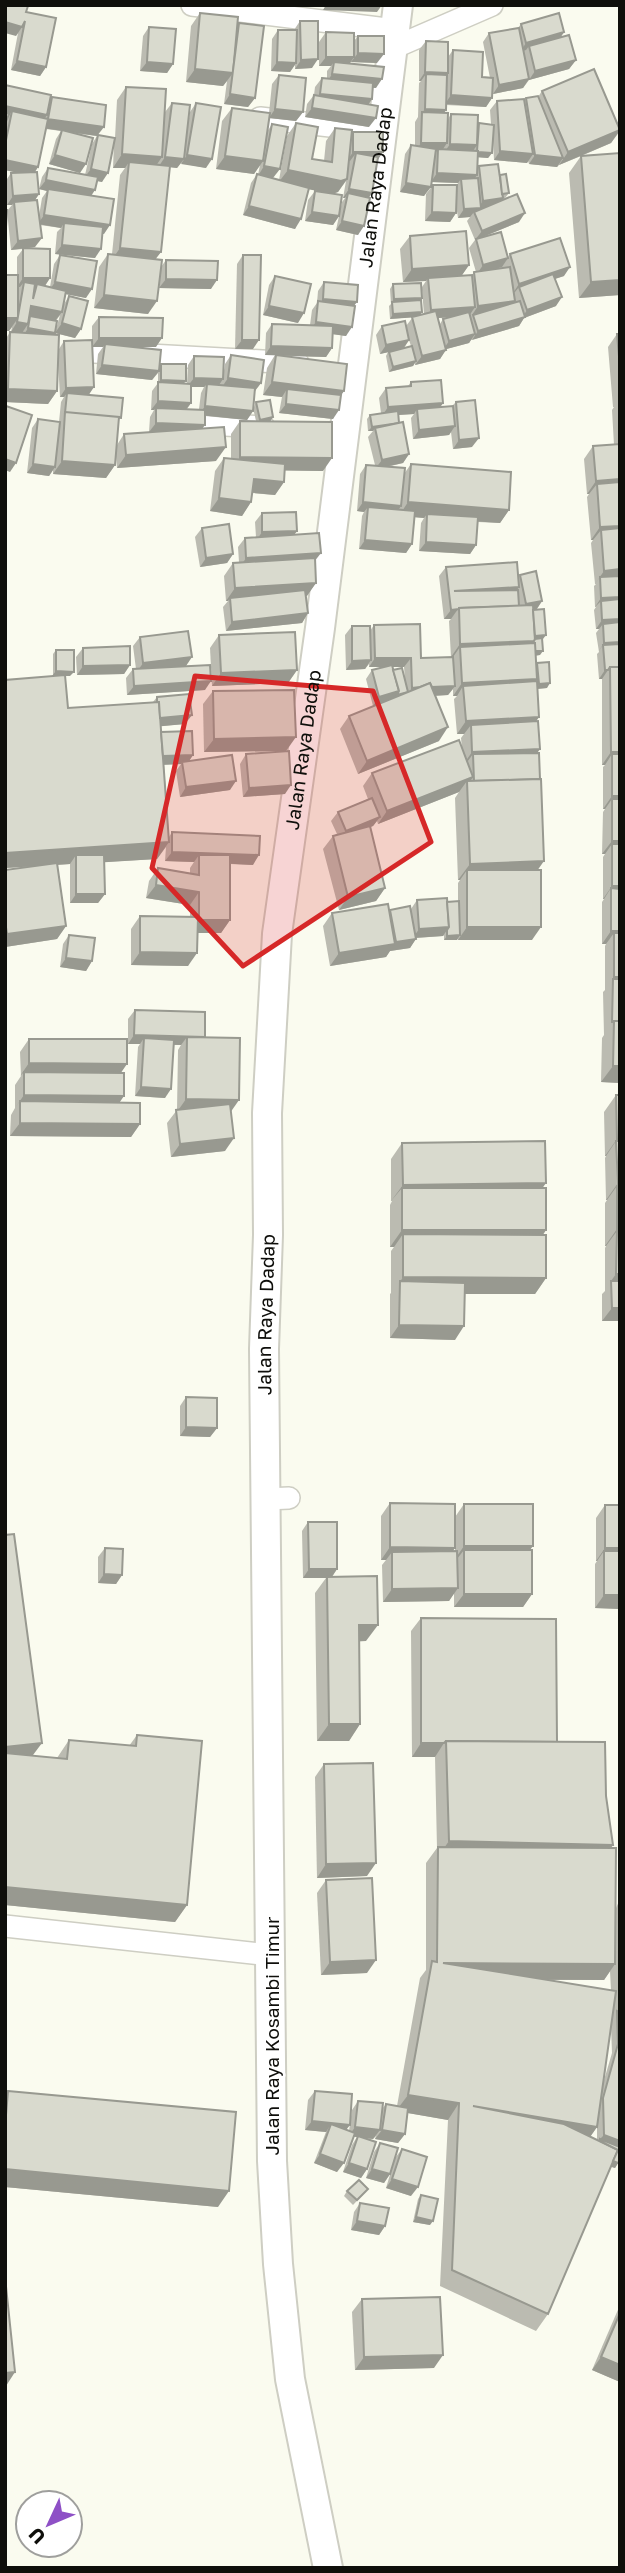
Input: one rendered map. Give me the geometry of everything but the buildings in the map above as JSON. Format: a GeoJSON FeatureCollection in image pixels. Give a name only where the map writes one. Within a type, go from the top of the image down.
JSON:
{"type":"FeatureCollection","features":[{"type":"Feature","properties":{"kind":"main road","name":"Jalan Raya Dadap"},"geometry":{"type":"LineString","coordinates":[[278,1499],[267,1113],[277,934],[332,430],[330,365],[383,132],[396,28]]}},
{"type":"Feature","properties":{"kind":"main road","name":"Jalan Raya Kosambi Timur"},"geometry":{"type":"LineString","coordinates":[[278,1499],[270,1955],[272,2161],[278,2264],[290,2379],[328,2568]]}},
{"type":"Feature","properties":{"kind":"street"},"geometry":{"type":"LineString","coordinates":[[192,5],[396,28],[492,5]]}},
{"type":"Feature","properties":{"kind":"street"},"geometry":{"type":"LineString","coordinates":[[260,118],[383,132]]}},
{"type":"Feature","properties":{"kind":"street"},"geometry":{"type":"LineString","coordinates":[[93,352],[330,365]]}},
{"type":"Feature","properties":{"kind":"street"},"geometry":{"type":"LineString","coordinates":[[203,424],[281,427]]}},
{"type":"Feature","properties":{"kind":"street"},"geometry":{"type":"LineString","coordinates":[[5,1926],[270,1955]]}},
{"type":"Feature","properties":{"kind":"highlighted area"},"geometry":{"type":"Polygon","coordinates":[[[195,676],[373,691],[431,842],[243,966],[152,868],[195,676]]]}}]}
